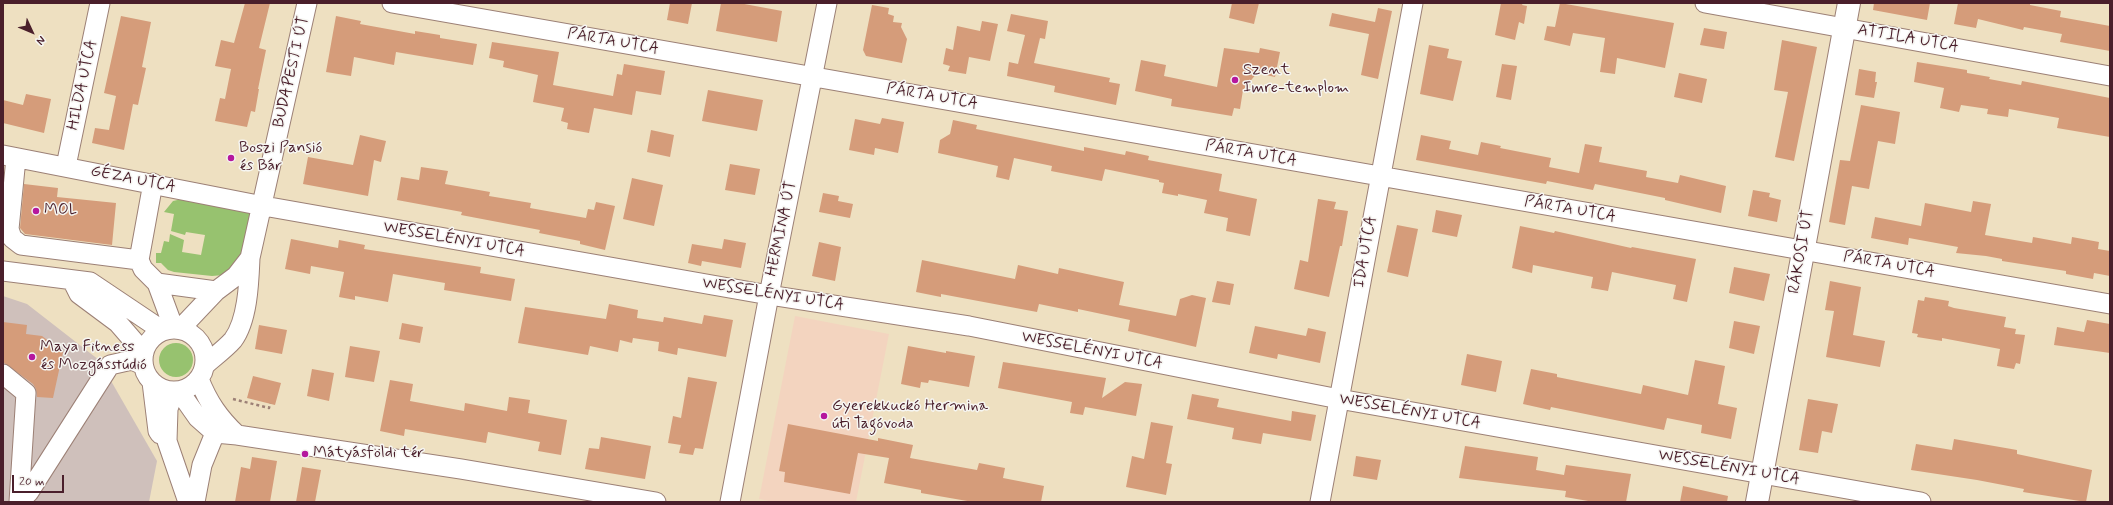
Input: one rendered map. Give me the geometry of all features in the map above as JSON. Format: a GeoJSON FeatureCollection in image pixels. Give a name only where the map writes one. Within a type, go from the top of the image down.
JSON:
{"type":"FeatureCollection","features":[{"type":"Feature","properties":{"kind":"main road","name":"RÁKOSI ÚT"},"geometry":{"type":"LineString","coordinates":[[1757,502],[1849,3]]}},
{"type":"Feature","properties":{"kind":"street","name":"HILDA UTCA"},"geometry":{"type":"LineString","coordinates":[[66,166],[100,3]]}},
{"type":"Feature","properties":{"kind":"street","name":"BUDAPESTI ÚT"},"geometry":{"type":"LineString","coordinates":[[202,372],[232,340],[238,330],[248,292],[250,258],[307,3]]}},
{"type":"Feature","properties":{"kind":"street","name":"PÁRTA UTCA"},"geometry":{"type":"LineString","coordinates":[[392,3],[2110,304]]}},
{"type":"Feature","properties":{"kind":"street","name":"HERMINA ÚT"},"geometry":{"type":"LineString","coordinates":[[730,502],[769,295],[827,3]]}},
{"type":"Feature","properties":{"kind":"street","name":"IDA UTCA"},"geometry":{"type":"LineString","coordinates":[[1320,502],[1413,3]]}},
{"type":"Feature","properties":{"kind":"street","name":"ATTILA UTCA"},"geometry":{"type":"LineString","coordinates":[[1705,3],[2110,76]]}},
{"type":"Feature","properties":{"kind":"street","name":"GÉZA UTCA"},"geometry":{"type":"LineString","coordinates":[[10,157],[66,166],[262,206]]}},
{"type":"Feature","properties":{"kind":"street"},"geometry":{"type":"LineString","coordinates":[[10,157],[9,229],[12,238],[21,245],[139,260]]}},
{"type":"Feature","properties":{"kind":"street"},"geometry":{"type":"LineString","coordinates":[[153,183],[139,260],[143,270],[157,283],[216,291]]}},
{"type":"Feature","properties":{"kind":"street","name":"WESSELÉNYI UTCA"},"geometry":{"type":"LineString","coordinates":[[262,206],[769,295],[969,326],[1339,399],[1921,502]]}},
{"type":"Feature","properties":{"kind":"street"},"geometry":{"type":"LineString","coordinates":[[54,250],[63,279],[79,294],[118,324],[143,359],[152,382],[158,431],[167,442],[188,502]]}},
{"type":"Feature","properties":{"kind":"street","name":"BUDAPESTI ÚT"},"geometry":{"type":"LineString","coordinates":[[172,330],[216,291],[236,276],[250,258]]}},
{"type":"Feature","properties":{"kind":"street"},"geometry":{"type":"LineString","coordinates":[[3,272],[90,282],[172,330],[190,333],[198,339],[204,352],[202,372],[210,404],[222,421],[237,435]]}},
{"type":"Feature","properties":{"kind":"street"},"geometry":{"type":"LineString","coordinates":[[157,283],[172,330]]}},
{"type":"Feature","properties":{"kind":"street"},"geometry":{"type":"LineString","coordinates":[[143,359],[150,340],[172,330]]}},
{"type":"Feature","properties":{"kind":"street"},"geometry":{"type":"LineString","coordinates":[[19,502],[29,492],[110,365],[143,359]]}},
{"type":"Feature","properties":{"kind":"street"},"geometry":{"type":"LineString","coordinates":[[152,382],[162,389],[176,391],[190,387],[202,372]]}},
{"type":"Feature","properties":{"kind":"street"},"geometry":{"type":"LineString","coordinates":[[3,374],[26,393],[19,502]]}},
{"type":"Feature","properties":{"kind":"street"},"geometry":{"type":"LineString","coordinates":[[176,391],[198,418],[215,433],[237,435],[461,469],[656,502]]}},
{"type":"Feature","properties":{"kind":"street"},"geometry":{"type":"LineString","coordinates":[[167,442],[168,409],[176,391]]}},
{"type":"Feature","properties":{"kind":"street"},"geometry":{"type":"LineString","coordinates":[[195,502],[202,465],[215,433]]}},
{"type":"Feature","properties":{"kind":"path"},"geometry":{"type":"LineString","coordinates":[[233,399],[269,408],[270,403]]}},
{"type":"Feature","properties":{"kind":"shaded area"},"geometry":{"type":"Polygon","coordinates":[[[3,296],[27,304],[99,360],[157,461],[149,502],[3,502],[3,296]]]}},
{"type":"Feature","properties":{"kind":"shaded area","name":"Gyerekkuckó Hermina úti Tagóvoda"},"geometry":{"type":"Polygon","coordinates":[[[795,316],[889,334],[856,502],[775,502],[759,499],[795,316]]]}},
{"type":"Feature","properties":{"kind":"green space"},"geometry":{"type":"Polygon","coordinates":[[[182,199],[243,210],[249,213],[254,220],[243,260],[224,275],[212,276],[174,272],[168,270],[161,263],[156,263],[156,253],[161,253],[164,241],[169,242],[170,234],[184,240],[182,252],[201,255],[205,235],[186,232],[185,235],[171,231],[174,214],[164,212],[173,201],[182,199]]]}},
{"type":"Feature","properties":{"kind":"green space"},"geometry":{"type":"Polygon","coordinates":[[[173,343],[179,343],[183,344],[190,350],[193,360],[192,367],[186,374],[179,377],[173,377],[169,376],[162,370],[159,363],[159,357],[160,353],[166,346],[173,343]]]}},
{"type":"Feature","properties":{"kind":"building"},"geometry":{"type":"Polygon","coordinates":[[[245,3],[270,3],[259,48],[266,50],[255,112],[251,111],[247,127],[215,121],[220,98],[225,99],[231,69],[215,66],[221,40],[234,43],[245,3]]]}},
{"type":"Feature","properties":{"kind":"building"},"geometry":{"type":"Polygon","coordinates":[[[670,3],[692,3],[688,24],[667,20],[670,3]]]}},
{"type":"Feature","properties":{"kind":"building"},"geometry":{"type":"Polygon","coordinates":[[[721,3],[739,3],[782,11],[777,42],[716,31],[721,3]]]}},
{"type":"Feature","properties":{"kind":"building"},"geometry":{"type":"Polygon","coordinates":[[[1232,3],[1259,3],[1254,24],[1229,18],[1232,3]]]}},
{"type":"Feature","properties":{"kind":"building"},"geometry":{"type":"Polygon","coordinates":[[[1501,3],[1523,3],[1522,5],[1527,6],[1524,24],[1519,22],[1515,40],[1495,35],[1501,3]]]}},
{"type":"Feature","properties":{"kind":"building"},"geometry":{"type":"Polygon","coordinates":[[[1560,3],[1674,23],[1665,68],[1617,58],[1615,74],[1600,72],[1605,38],[1573,33],[1570,46],[1544,40],[1547,26],[1555,27],[1560,3]]]}},
{"type":"Feature","properties":{"kind":"building"},"geometry":{"type":"Polygon","coordinates":[[[1874,3],[1930,3],[1927,20],[1873,10],[1874,3]]]}},
{"type":"Feature","properties":{"kind":"building"},"geometry":{"type":"Polygon","coordinates":[[[1958,3],[2030,3],[2030,5],[2061,11],[2060,17],[2110,26],[2110,51],[2060,42],[2062,34],[2024,27],[2023,30],[1978,19],[1976,28],[1954,24],[1958,3]]]}},
{"type":"Feature","properties":{"kind":"building"},"geometry":{"type":"Polygon","coordinates":[[[872,5],[889,8],[888,14],[894,16],[893,22],[902,23],[901,27],[907,39],[902,63],[866,56],[863,50],[872,5]]]}},
{"type":"Feature","properties":{"kind":"building"},"geometry":{"type":"Polygon","coordinates":[[[1378,8],[1392,11],[1378,79],[1361,75],[1369,34],[1329,26],[1332,13],[1375,22],[1378,8]]]}},
{"type":"Feature","properties":{"kind":"building"},"geometry":{"type":"Polygon","coordinates":[[[1011,14],[1048,21],[1045,39],[1040,38],[1034,63],[1110,78],[1109,82],[1120,84],[1116,105],[1054,92],[1055,86],[1007,76],[1009,62],[1018,64],[1025,35],[1007,31],[1011,14]]]}},
{"type":"Feature","properties":{"kind":"building"},"geometry":{"type":"Polygon","coordinates":[[[121,16],[151,22],[142,67],[146,68],[138,105],[133,104],[124,150],[92,143],[95,128],[109,130],[116,96],[104,93],[121,16]]]}},
{"type":"Feature","properties":{"kind":"building"},"geometry":{"type":"Polygon","coordinates":[[[336,16],[361,21],[360,24],[415,34],[415,31],[440,35],[440,38],[477,44],[473,65],[396,52],[394,65],[354,57],[351,76],[326,72],[336,16]]]}},
{"type":"Feature","properties":{"kind":"building"},"geometry":{"type":"Polygon","coordinates":[[[982,21],[998,24],[990,61],[969,57],[966,74],[948,71],[950,66],[943,64],[946,48],[953,50],[957,26],[980,31],[982,21]]]}},
{"type":"Feature","properties":{"kind":"building"},"geometry":{"type":"Polygon","coordinates":[[[1704,28],[1727,32],[1724,49],[1700,45],[1704,28]]]}},
{"type":"Feature","properties":{"kind":"building"},"geometry":{"type":"Polygon","coordinates":[[[1782,40],[1817,47],[1794,161],[1775,157],[1788,92],[1774,90],[1782,40]]]}},
{"type":"Feature","properties":{"kind":"building"},"geometry":{"type":"Polygon","coordinates":[[[492,42],[559,52],[553,85],[613,96],[617,74],[622,75],[624,64],[665,71],[661,95],[636,91],[632,115],[594,108],[589,133],[567,129],[568,123],[561,121],[564,108],[533,102],[538,75],[503,67],[504,61],[489,58],[492,42]]]}},
{"type":"Feature","properties":{"kind":"building"},"geometry":{"type":"Polygon","coordinates":[[[1429,45],[1449,49],[1447,58],[1462,61],[1453,101],[1420,94],[1429,45]]]}},
{"type":"Feature","properties":{"kind":"building"},"geometry":{"type":"Polygon","coordinates":[[[1224,48],[1259,53],[1260,48],[1280,52],[1275,77],[1257,73],[1243,90],[1240,109],[1234,108],[1232,116],[1171,106],[1172,99],[1135,91],[1141,60],[1166,65],[1164,76],[1217,87],[1224,48]]]}},
{"type":"Feature","properties":{"kind":"building"},"geometry":{"type":"Polygon","coordinates":[[[1917,62],[1967,70],[1967,73],[2021,85],[2022,81],[2110,98],[2110,137],[2057,128],[2059,118],[2009,109],[2008,117],[1987,114],[1988,109],[1961,105],[1959,112],[1940,108],[1944,88],[1914,82],[1917,62]]]}},
{"type":"Feature","properties":{"kind":"building"},"geometry":{"type":"Polygon","coordinates":[[[1502,64],[1517,66],[1511,100],[1496,97],[1502,64]]]}},
{"type":"Feature","properties":{"kind":"building"},"geometry":{"type":"Polygon","coordinates":[[[1859,69],[1876,72],[1875,82],[1877,82],[1874,98],[1855,95],[1859,69]]]}},
{"type":"Feature","properties":{"kind":"building"},"geometry":{"type":"Polygon","coordinates":[[[1679,73],[1707,79],[1702,103],[1674,97],[1679,73]]]}},
{"type":"Feature","properties":{"kind":"building"},"geometry":{"type":"Polygon","coordinates":[[[708,90],[763,100],[757,131],[702,121],[708,90]]]}},
{"type":"Feature","properties":{"kind":"building"},"geometry":{"type":"Polygon","coordinates":[[[26,94],[51,99],[44,133],[3,123],[3,100],[23,105],[26,94]]]}},
{"type":"Feature","properties":{"kind":"building"},"geometry":{"type":"Polygon","coordinates":[[[1861,105],[1900,112],[1895,144],[1878,141],[1869,189],[1852,186],[1845,225],[1829,222],[1840,160],[1850,161],[1861,105]]]}},
{"type":"Feature","properties":{"kind":"building"},"geometry":{"type":"Polygon","coordinates":[[[882,118],[904,122],[898,153],[875,148],[874,155],[849,150],[855,119],[880,124],[882,118]]]}},
{"type":"Feature","properties":{"kind":"building"},"geometry":{"type":"Polygon","coordinates":[[[953,120],[977,125],[976,129],[1084,151],[1084,147],[1125,155],[1126,151],[1149,156],[1148,160],[1222,174],[1219,191],[1257,199],[1250,236],[1226,231],[1228,218],[1204,213],[1207,200],[1178,194],[1178,196],[1162,193],[1164,183],[1159,182],[1159,180],[1105,169],[1102,181],[1051,171],[1052,166],[1014,158],[1009,180],[996,177],[998,166],[938,153],[940,140],[950,134],[953,120]]]}},
{"type":"Feature","properties":{"kind":"building"},"geometry":{"type":"Polygon","coordinates":[[[651,130],[674,135],[670,157],[647,152],[651,130]]]}},
{"type":"Feature","properties":{"kind":"building"},"geometry":{"type":"Polygon","coordinates":[[[360,135],[386,141],[381,162],[374,160],[368,196],[303,184],[308,157],[353,165],[360,135]]]}},
{"type":"Feature","properties":{"kind":"building"},"geometry":{"type":"Polygon","coordinates":[[[1421,135],[1451,141],[1449,149],[1478,155],[1481,142],[1501,146],[1500,148],[1551,158],[1549,167],[1579,173],[1585,144],[1602,147],[1599,162],[1647,171],[1646,177],[1678,183],[1680,175],[1726,186],[1721,213],[1665,200],[1665,198],[1595,184],[1593,190],[1547,181],[1546,184],[1416,160],[1421,135]]]}},
{"type":"Feature","properties":{"kind":"building"},"geometry":{"type":"Polygon","coordinates":[[[730,164],[760,169],[755,195],[725,190],[730,164]]]}},
{"type":"Feature","properties":{"kind":"building"},"geometry":{"type":"Polygon","coordinates":[[[421,167],[448,171],[445,184],[490,192],[489,196],[531,203],[530,208],[586,218],[588,209],[594,210],[596,202],[615,206],[605,250],[580,244],[580,241],[539,233],[540,230],[461,215],[462,212],[397,200],[401,177],[419,180],[421,167]]]}},
{"type":"Feature","properties":{"kind":"building"},"geometry":{"type":"Polygon","coordinates":[[[632,178],[663,185],[654,226],[623,219],[632,178]]]}},
{"type":"Feature","properties":{"kind":"building"},"geometry":{"type":"Polygon","coordinates":[[[24,184],[58,188],[57,197],[116,203],[112,245],[25,234],[20,228],[24,184]]]}},
{"type":"Feature","properties":{"kind":"building"},"geometry":{"type":"Polygon","coordinates":[[[1753,190],[1770,193],[1769,197],[1781,200],[1777,222],[1748,216],[1753,190]]]}},
{"type":"Feature","properties":{"kind":"building"},"geometry":{"type":"Polygon","coordinates":[[[823,193],[839,196],[838,201],[853,204],[850,218],[819,212],[823,193]]]}},
{"type":"Feature","properties":{"kind":"building"},"geometry":{"type":"Polygon","coordinates":[[[1318,199],[1336,202],[1334,209],[1348,211],[1342,246],[1340,246],[1329,297],[1294,289],[1300,260],[1308,262],[1318,199]]]}},
{"type":"Feature","properties":{"kind":"building"},"geometry":{"type":"Polygon","coordinates":[[[1973,201],[1991,204],[1985,235],[2032,243],[2033,237],[2071,244],[2072,237],[2099,242],[2098,249],[2110,251],[2110,276],[2094,273],[2093,279],[2066,274],[2066,271],[2002,261],[2002,259],[1986,256],[1956,253],[1958,247],[1909,238],[1908,245],[1871,238],[1875,217],[1921,226],[1925,203],[1971,212],[1973,201]]]}},
{"type":"Feature","properties":{"kind":"building"},"geometry":{"type":"Polygon","coordinates":[[[1436,210],[1462,215],[1457,237],[1432,232],[1436,210]]]}},
{"type":"Feature","properties":{"kind":"building"},"geometry":{"type":"Polygon","coordinates":[[[1397,225],[1418,229],[1408,277],[1387,272],[1397,225]]]}},
{"type":"Feature","properties":{"kind":"building"},"geometry":{"type":"Polygon","coordinates":[[[1520,226],[1554,233],[1555,231],[1631,248],[1696,259],[1687,302],[1673,299],[1676,285],[1612,272],[1608,291],[1591,288],[1593,277],[1533,265],[1532,273],[1512,268],[1520,226]]]}},
{"type":"Feature","properties":{"kind":"building"},"geometry":{"type":"Polygon","coordinates":[[[291,239],[338,248],[339,240],[365,245],[364,249],[481,267],[480,273],[515,279],[511,301],[444,290],[445,283],[393,274],[388,302],[355,296],[355,300],[339,297],[344,272],[311,266],[310,274],[285,269],[291,239]]]}},
{"type":"Feature","properties":{"kind":"building"},"geometry":{"type":"Polygon","coordinates":[[[724,239],[746,243],[741,268],[702,261],[701,266],[688,263],[692,244],[722,249],[724,239]]]}},
{"type":"Feature","properties":{"kind":"building"},"geometry":{"type":"Polygon","coordinates":[[[819,242],[841,247],[835,281],[812,276],[819,242]]]}},
{"type":"Feature","properties":{"kind":"building"},"geometry":{"type":"Polygon","coordinates":[[[922,260],[1015,279],[1018,265],[1058,274],[1059,268],[1124,282],[1119,305],[1176,316],[1180,299],[1192,295],[1206,298],[1196,347],[1128,331],[1130,320],[1078,309],[1078,312],[1039,304],[1037,312],[941,294],[941,297],[916,292],[922,260]]]}},
{"type":"Feature","properties":{"kind":"building"},"geometry":{"type":"Polygon","coordinates":[[[1734,267],[1770,274],[1764,301],[1729,293],[1734,267]]]}},
{"type":"Feature","properties":{"kind":"building"},"geometry":{"type":"Polygon","coordinates":[[[1217,281],[1234,284],[1230,305],[1212,302],[1217,281]]]}},
{"type":"Feature","properties":{"kind":"building"},"geometry":{"type":"Polygon","coordinates":[[[1830,281],[1861,287],[1853,335],[1885,341],[1880,367],[1826,357],[1834,311],[1825,310],[1830,281]]]}},
{"type":"Feature","properties":{"kind":"building"},"geometry":{"type":"Polygon","coordinates":[[[1925,297],[1949,301],[1948,306],[1954,308],[2006,317],[2004,327],[2016,329],[2015,334],[2025,335],[2020,364],[2016,363],[2014,369],[1997,366],[2000,349],[1942,338],[1942,341],[1917,337],[1918,334],[1912,333],[1918,300],[1924,301],[1925,297]]]}},
{"type":"Feature","properties":{"kind":"building"},"geometry":{"type":"Polygon","coordinates":[[[609,304],[638,310],[637,318],[663,322],[664,317],[702,324],[704,315],[733,320],[726,357],[678,348],[677,355],[658,351],[659,342],[633,338],[632,343],[620,340],[618,352],[590,346],[588,355],[518,343],[525,307],[606,319],[609,304]]]}},
{"type":"Feature","properties":{"kind":"building"},"geometry":{"type":"Polygon","coordinates":[[[2087,320],[2110,324],[2110,353],[2054,345],[2057,327],[2084,332],[2087,320]]]}},
{"type":"Feature","properties":{"kind":"building"},"geometry":{"type":"Polygon","coordinates":[[[1734,321],[1760,326],[1754,354],[1729,348],[1734,321]]]}},
{"type":"Feature","properties":{"kind":"building","name":"Maya Fitness és Mozgásstúdió"},"geometry":{"type":"Polygon","coordinates":[[[3,322],[27,325],[26,334],[42,336],[63,352],[53,398],[37,397],[36,389],[33,384],[3,362],[3,322]]]}},
{"type":"Feature","properties":{"kind":"building"},"geometry":{"type":"Polygon","coordinates":[[[402,323],[423,327],[420,343],[399,339],[402,323]]]}},
{"type":"Feature","properties":{"kind":"building"},"geometry":{"type":"Polygon","coordinates":[[[259,325],[287,330],[282,354],[255,349],[259,325]]]}},
{"type":"Feature","properties":{"kind":"building"},"geometry":{"type":"Polygon","coordinates":[[[1255,326],[1306,336],[1308,328],[1326,332],[1320,363],[1278,354],[1277,359],[1249,353],[1255,326]]]}},
{"type":"Feature","properties":{"kind":"building"},"geometry":{"type":"Polygon","coordinates":[[[350,346],[380,351],[374,382],[345,377],[350,346]]]}},
{"type":"Feature","properties":{"kind":"building"},"geometry":{"type":"Polygon","coordinates":[[[908,346],[946,353],[946,351],[975,356],[969,387],[929,380],[928,383],[921,382],[920,388],[901,384],[908,346]]]}},
{"type":"Feature","properties":{"kind":"building"},"geometry":{"type":"Polygon","coordinates":[[[1467,354],[1502,361],[1496,392],[1461,385],[1467,354]]]}},
{"type":"Feature","properties":{"kind":"building"},"geometry":{"type":"Polygon","coordinates":[[[1695,360],[1725,366],[1718,404],[1737,408],[1731,439],[1701,433],[1702,425],[1667,418],[1664,430],[1551,407],[1550,410],[1523,404],[1531,369],[1557,374],[1557,377],[1641,394],[1643,385],[1688,395],[1695,360]]]}},
{"type":"Feature","properties":{"kind":"building"},"geometry":{"type":"Polygon","coordinates":[[[1003,362],[1106,378],[1102,398],[1125,382],[1142,384],[1136,416],[1085,407],[1083,415],[1070,413],[1072,402],[998,388],[1003,362]]]}},
{"type":"Feature","properties":{"kind":"building"},"geometry":{"type":"Polygon","coordinates":[[[312,369],[334,373],[329,401],[307,396],[312,369]]]}},
{"type":"Feature","properties":{"kind":"building"},"geometry":{"type":"Polygon","coordinates":[[[253,376],[281,383],[275,405],[247,398],[253,376]]]}},
{"type":"Feature","properties":{"kind":"building"},"geometry":{"type":"Polygon","coordinates":[[[688,377],[717,382],[703,449],[695,448],[693,455],[679,453],[681,445],[668,443],[673,416],[681,418],[688,377]]]}},
{"type":"Feature","properties":{"kind":"building"},"geometry":{"type":"Polygon","coordinates":[[[390,380],[413,384],[410,401],[464,411],[465,403],[507,411],[509,397],[530,400],[528,413],[567,420],[561,455],[538,451],[540,442],[488,432],[486,443],[405,429],[404,436],[380,431],[390,380]]]}},
{"type":"Feature","properties":{"kind":"building"},"geometry":{"type":"Polygon","coordinates":[[[1192,394],[1219,399],[1217,407],[1291,421],[1292,411],[1316,415],[1311,441],[1263,433],[1261,444],[1232,439],[1234,428],[1187,419],[1192,394]]]}},
{"type":"Feature","properties":{"kind":"building"},"geometry":{"type":"Polygon","coordinates":[[[1808,399],[1838,404],[1832,433],[1822,431],[1818,453],[1799,450],[1808,399]]]}},
{"type":"Feature","properties":{"kind":"building"},"geometry":{"type":"Polygon","coordinates":[[[1151,422],[1173,426],[1166,463],[1172,464],[1166,495],[1126,487],[1132,456],[1144,459],[1151,422]]]}},
{"type":"Feature","properties":{"kind":"building"},"geometry":{"type":"Polygon","coordinates":[[[788,424],[878,441],[878,438],[913,445],[910,458],[977,470],[979,463],[1005,468],[1003,478],[1044,486],[1041,502],[973,502],[921,493],[921,490],[884,483],[889,458],[858,453],[850,494],[784,482],[785,472],[779,471],[788,424]]]}},
{"type":"Feature","properties":{"kind":"building"},"geometry":{"type":"Polygon","coordinates":[[[601,437],[651,446],[645,479],[585,469],[589,448],[599,449],[601,437]]]}},
{"type":"Feature","properties":{"kind":"building"},"geometry":{"type":"Polygon","coordinates":[[[1954,439],[2017,450],[2017,454],[2092,470],[2086,502],[2023,492],[2024,489],[1977,480],[1911,470],[1916,444],[1952,450],[1954,439]]]}},
{"type":"Feature","properties":{"kind":"building"},"geometry":{"type":"Polygon","coordinates":[[[1465,446],[1538,457],[1536,470],[1564,475],[1566,465],[1631,474],[1626,502],[1594,502],[1565,497],[1566,491],[1459,478],[1465,446]]]}},
{"type":"Feature","properties":{"kind":"building"},"geometry":{"type":"Polygon","coordinates":[[[1356,456],[1381,460],[1377,480],[1353,476],[1356,456]]]}},
{"type":"Feature","properties":{"kind":"building"},"geometry":{"type":"Polygon","coordinates":[[[252,457],[277,461],[270,502],[235,502],[241,467],[250,469],[252,457]]]}},
{"type":"Feature","properties":{"kind":"building"},"geometry":{"type":"Polygon","coordinates":[[[302,467],[321,470],[315,502],[296,502],[302,467]]]}},
{"type":"Feature","properties":{"kind":"building"},"geometry":{"type":"Polygon","coordinates":[[[1683,486],[1728,496],[1727,502],[1680,502],[1683,486]]]}},
{"type":"Feature","properties":{"kind":"place","name":"Szent Imre-templom"},"geometry":{"type":"Point","coordinates":[1235,80]}},
{"type":"Feature","properties":{"kind":"place","name":"Boszi Pansió és Bár"},"geometry":{"type":"Point","coordinates":[231,158]}},
{"type":"Feature","properties":{"kind":"place","name":"MOL"},"geometry":{"type":"Point","coordinates":[36,211]}},
{"type":"Feature","properties":{"kind":"place","name":"Maya Fitness és Mozgásstúdió"},"geometry":{"type":"Point","coordinates":[32,357]}},
{"type":"Feature","properties":{"kind":"place","name":"Gyerekkuckó Hermina úti Tagóvoda"},"geometry":{"type":"Point","coordinates":[824,416]}},
{"type":"Feature","properties":{"kind":"place","name":"Mátyásföldi tér"},"geometry":{"type":"Point","coordinates":[305,454]}}]}
